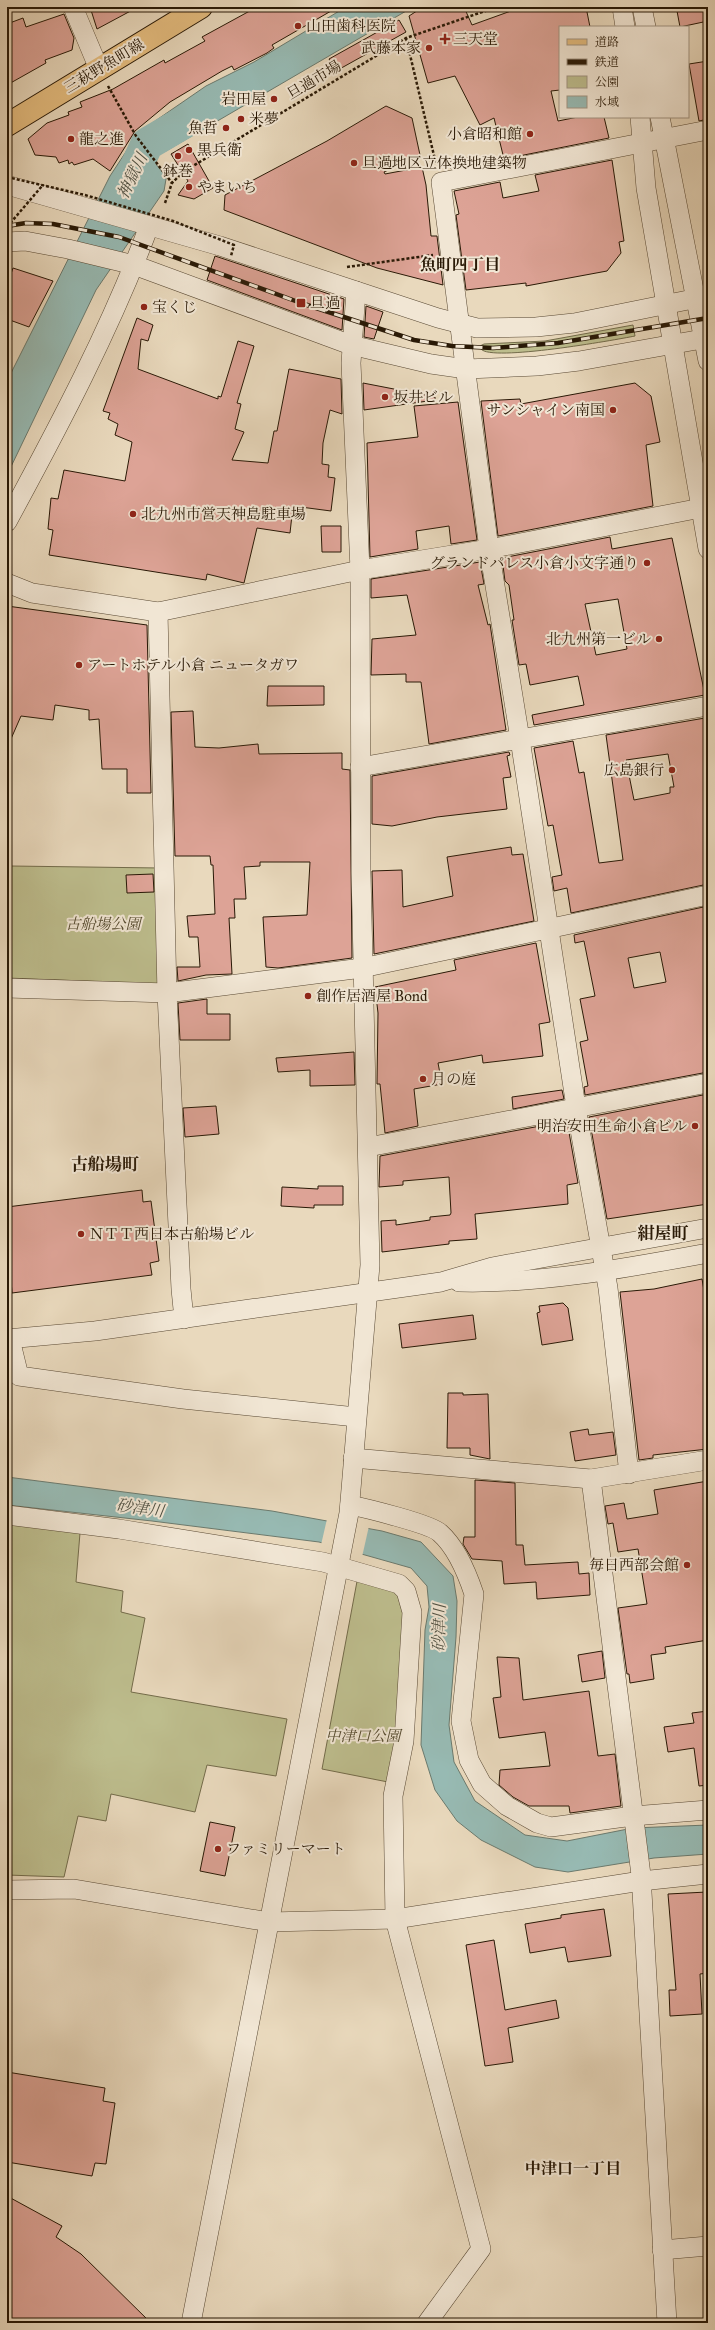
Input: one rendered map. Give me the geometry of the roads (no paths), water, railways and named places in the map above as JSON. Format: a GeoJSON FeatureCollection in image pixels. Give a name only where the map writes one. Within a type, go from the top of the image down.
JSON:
{"type":"FeatureCollection","features":[{"type":"Feature","properties":{"kind":"main road","name":"三萩野魚町線"},"geometry":{"type":"LineString","coordinates":[[7,125],[103,77],[201,7]]}},
{"type":"Feature","properties":{"kind":"street"},"geometry":{"type":"LineString","coordinates":[[73,7],[103,77]]}},
{"type":"Feature","properties":{"kind":"street"},"geometry":{"type":"LineString","coordinates":[[622,7],[625,26]]}},
{"type":"Feature","properties":{"kind":"street"},"geometry":{"type":"LineString","coordinates":[[642,7],[646,26]]}},
{"type":"Feature","properties":{"kind":"street"},"geometry":{"type":"LineString","coordinates":[[640,118],[646,188],[708,549]]}},
{"type":"Feature","properties":{"kind":"street"},"geometry":{"type":"LineString","coordinates":[[660,118],[702,297],[708,360]]}},
{"type":"Feature","properties":{"kind":"street"},"geometry":{"type":"LineString","coordinates":[[629,1474],[605,1271],[576,1108],[520,739],[489,549],[441,182],[699,131]]}},
{"type":"Feature","properties":{"kind":"street"},"geometry":{"type":"LineString","coordinates":[[7,185],[220,246],[460,325],[499,329],[536,327],[574,322],[702,297]]}},
{"type":"Feature","properties":{"kind":"street"},"geometry":{"type":"LineString","coordinates":[[7,522],[49,444],[134,265],[149,226]]}},
{"type":"Feature","properties":{"kind":"street"},"geometry":{"type":"LineString","coordinates":[[7,242],[24,241],[62,247],[134,265],[351,345],[431,364],[466,369],[544,365],[706,338]]}},
{"type":"Feature","properties":{"kind":"street"},"geometry":{"type":"LineString","coordinates":[[191,2323],[350,1509],[356,1417],[370,1265],[362,968],[360,570],[351,345],[356,291]]}},
{"type":"Feature","properties":{"kind":"street"},"geometry":{"type":"LineString","coordinates":[[7,583],[32,593],[158,612],[360,570],[489,549],[701,508]]}},
{"type":"Feature","properties":{"kind":"street"},"geometry":{"type":"LineString","coordinates":[[158,612],[167,993],[184,1318]]}},
{"type":"Feature","properties":{"kind":"street"},"geometry":{"type":"LineString","coordinates":[[360,766],[708,706]]}},
{"type":"Feature","properties":{"kind":"street"},"geometry":{"type":"LineString","coordinates":[[7,988],[167,993],[362,968],[708,896]]}},
{"type":"Feature","properties":{"kind":"street"},"geometry":{"type":"LineString","coordinates":[[368,1147],[708,1083]]}},
{"type":"Feature","properties":{"kind":"street"},"geometry":{"type":"LineString","coordinates":[[442,1282],[492,1267],[708,1228]]}},
{"type":"Feature","properties":{"kind":"street"},"geometry":{"type":"LineString","coordinates":[[356,1417],[183,1399],[19,1376],[8,1339],[44,1337],[442,1282],[490,1283],[605,1271],[708,1253]]}},
{"type":"Feature","properties":{"kind":"street"},"geometry":{"type":"LineString","coordinates":[[353,1458],[591,1479],[708,1460]]}},
{"type":"Feature","properties":{"kind":"street"},"geometry":{"type":"LineString","coordinates":[[591,1479],[641,1878],[667,2323]]}},
{"type":"Feature","properties":{"kind":"street"},"geometry":{"type":"LineString","coordinates":[[350,1509],[378,1511],[440,1532],[468,1574],[474,1594],[461,1721],[469,1760],[482,1784],[507,1806],[537,1823],[551,1827],[633,1816],[708,1810]]}},
{"type":"Feature","properties":{"kind":"street"},"geometry":{"type":"LineString","coordinates":[[7,1515],[120,1529],[340,1561],[398,1584],[406,1591],[412,1612],[404,1741],[393,1796],[395,1919],[481,2249],[427,2323]]}},
{"type":"Feature","properties":{"kind":"street"},"geometry":{"type":"LineString","coordinates":[[7,1890],[74,1889],[269,1922],[395,1919],[641,1878],[708,1874]]}},
{"type":"Feature","properties":{"kind":"street"},"geometry":{"type":"LineString","coordinates":[[662,2250],[708,2246]]}},
{"type":"Feature","properties":{"kind":"water"},"geometry":{"type":"Polygon","coordinates":[[[346,7],[413,7],[166,151],[142,130],[206,86],[254,62],[346,7]]]}},
{"type":"Feature","properties":{"kind":"water"},"geometry":{"type":"Polygon","coordinates":[[[135,138],[163,173],[167,173],[164,191],[96,290],[7,475],[7,381],[110,176],[135,138]]]}},
{"type":"Feature","properties":{"kind":"water","name":"砂津川"},"geometry":{"type":"Polygon","coordinates":[[[7,1477],[272,1511],[382,1531],[421,1542],[453,1576],[457,1601],[456,1637],[449,1725],[454,1762],[475,1801],[525,1835],[567,1841],[633,1828],[708,1825],[708,1854],[654,1858],[568,1872],[535,1867],[481,1840],[457,1821],[435,1790],[421,1745],[425,1630],[429,1607],[427,1586],[411,1568],[319,1542],[7,1505],[7,1477]]]}},
{"type":"Feature","properties":{"kind":"waterway","name":"神獄川"},"geometry":{"type":"LineString","coordinates":[[125,191],[147,144],[193,117]]}},
{"type":"Feature","properties":{"kind":"railway"},"geometry":{"type":"LineString","coordinates":[[7,226],[26,223],[53,224],[119,237],[301,303],[414,340],[452,346],[493,348],[558,343],[708,318]]}},
{"type":"Feature","properties":{"kind":"place","name":"山田歯科医院"},"geometry":{"type":"Point","coordinates":[298,26]}},
{"type":"Feature","properties":{"kind":"place","name":"三天堂"},"geometry":{"type":"Point","coordinates":[445,39]}},
{"type":"Feature","properties":{"kind":"place","name":"武藤本家"},"geometry":{"type":"Point","coordinates":[429,48]}},
{"type":"Feature","properties":{"kind":"place","name":"岩田屋"},"geometry":{"type":"Point","coordinates":[274,99]}},
{"type":"Feature","properties":{"kind":"place","name":"米夢"},"geometry":{"type":"Point","coordinates":[241,119]}},
{"type":"Feature","properties":{"kind":"place","name":"魚哲"},"geometry":{"type":"Point","coordinates":[226,128]}},
{"type":"Feature","properties":{"kind":"place","name":"小倉昭和館"},"geometry":{"type":"Point","coordinates":[530,134]}},
{"type":"Feature","properties":{"kind":"place","name":"龍之進"},"geometry":{"type":"Point","coordinates":[71,139]}},
{"type":"Feature","properties":{"kind":"place","name":"黒兵衛"},"geometry":{"type":"Point","coordinates":[189,150]}},
{"type":"Feature","properties":{"kind":"place","name":"鉢巻"},"geometry":{"type":"Point","coordinates":[178,156]}},
{"type":"Feature","properties":{"kind":"place","name":"旦過地区立体換地建築物"},"geometry":{"type":"Point","coordinates":[354,163]}},
{"type":"Feature","properties":{"kind":"place","name":"やまいち"},"geometry":{"type":"Point","coordinates":[189,187]}},
{"type":"Feature","properties":{"kind":"place","name":"旦過"},"geometry":{"type":"Point","coordinates":[301,303]}},
{"type":"Feature","properties":{"kind":"place","name":"宝くじ"},"geometry":{"type":"Point","coordinates":[144,307]}},
{"type":"Feature","properties":{"kind":"place","name":"坂井ビル"},"geometry":{"type":"Point","coordinates":[385,397]}},
{"type":"Feature","properties":{"kind":"place","name":"サンシャイン南国"},"geometry":{"type":"Point","coordinates":[613,410]}},
{"type":"Feature","properties":{"kind":"place","name":"北九州市営天神島駐車場"},"geometry":{"type":"Point","coordinates":[133,514]}},
{"type":"Feature","properties":{"kind":"place","name":"グランドパレス小倉小文字通り"},"geometry":{"type":"Point","coordinates":[647,563]}},
{"type":"Feature","properties":{"kind":"place","name":"北九州第一ビル"},"geometry":{"type":"Point","coordinates":[659,639]}},
{"type":"Feature","properties":{"kind":"place","name":"アートホテル小倉 ニュータガワ"},"geometry":{"type":"Point","coordinates":[79,665]}},
{"type":"Feature","properties":{"kind":"place","name":"広島銀行"},"geometry":{"type":"Point","coordinates":[672,770]}},
{"type":"Feature","properties":{"kind":"place","name":"創作居酒屋 Bond"},"geometry":{"type":"Point","coordinates":[308,996]}},
{"type":"Feature","properties":{"kind":"place","name":"月の庭"},"geometry":{"type":"Point","coordinates":[423,1079]}},
{"type":"Feature","properties":{"kind":"place","name":"明治安田生命小倉ビル"},"geometry":{"type":"Point","coordinates":[695,1126]}},
{"type":"Feature","properties":{"kind":"place","name":"ＮＴＴ西日本古船場ビル"},"geometry":{"type":"Point","coordinates":[81,1234]}},
{"type":"Feature","properties":{"kind":"place","name":"毎日西部会館"},"geometry":{"type":"Point","coordinates":[687,1565]}},
{"type":"Feature","properties":{"kind":"place","name":"ファミリーマート"},"geometry":{"type":"Point","coordinates":[218,1849]}},
{"type":"Feature","properties":{"kind":"district","name":"魚町四丁目"},"geometry":{"type":"Point","coordinates":[460,264]}},
{"type":"Feature","properties":{"kind":"district","name":"古船場町"},"geometry":{"type":"Point","coordinates":[105,1164]}},
{"type":"Feature","properties":{"kind":"district","name":"紺屋町"},"geometry":{"type":"Point","coordinates":[663,1233]}},
{"type":"Feature","properties":{"kind":"district","name":"中津口一丁目"},"geometry":{"type":"Point","coordinates":[573,2168]}},
{"type":"Feature","properties":{"kind":"park label","name":"古船場公園"},"geometry":{"type":"Point","coordinates":[103,924]}},
{"type":"Feature","properties":{"kind":"park label","name":"中津口公園"},"geometry":{"type":"Point","coordinates":[363,1736]}}]}
